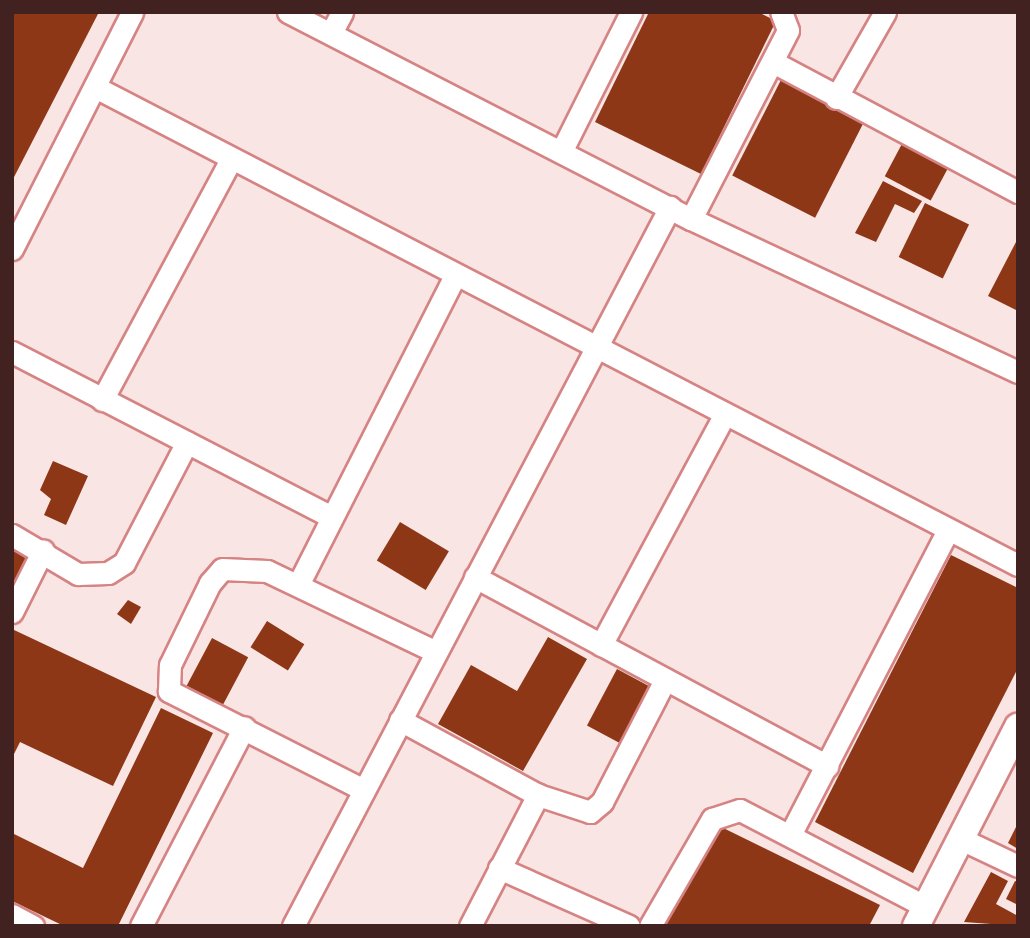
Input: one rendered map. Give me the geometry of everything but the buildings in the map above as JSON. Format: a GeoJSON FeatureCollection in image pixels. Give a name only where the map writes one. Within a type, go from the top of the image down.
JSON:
{"type":"FeatureCollection","features":[{"type":"Feature","properties":{"kind":"street"},"geometry":{"type":"LineString","coordinates":[[12,249],[132,12]]}},
{"type":"Feature","properties":{"kind":"street"},"geometry":{"type":"LineString","coordinates":[[288,12],[691,219],[1016,365]]}},
{"type":"Feature","properties":{"kind":"street"},"geometry":{"type":"LineString","coordinates":[[331,33],[342,12]]}},
{"type":"Feature","properties":{"kind":"street"},"geometry":{"type":"LineString","coordinates":[[561,152],[631,12]]}},
{"type":"Feature","properties":{"kind":"street"},"geometry":{"type":"LineString","coordinates":[[691,219],[788,30],[781,12]]}},
{"type":"Feature","properties":{"kind":"street"},"geometry":{"type":"LineString","coordinates":[[836,98],[885,12]]}},
{"type":"Feature","properties":{"kind":"street"},"geometry":{"type":"LineString","coordinates":[[773,62],[836,98],[1018,192]]}},
{"type":"Feature","properties":{"kind":"street"},"geometry":{"type":"LineString","coordinates":[[94,87],[594,351],[1018,565]]}},
{"type":"Feature","properties":{"kind":"street"},"geometry":{"type":"LineString","coordinates":[[102,400],[230,161]]}},
{"type":"Feature","properties":{"kind":"street"},"geometry":{"type":"LineString","coordinates":[[293,926],[670,207]]}},
{"type":"Feature","properties":{"kind":"street"},"geometry":{"type":"LineString","coordinates":[[298,585],[454,277]]}},
{"type":"Feature","properties":{"kind":"street"},"geometry":{"type":"LineString","coordinates":[[12,352],[332,517]]}},
{"type":"Feature","properties":{"kind":"street"},"geometry":{"type":"LineString","coordinates":[[601,645],[724,416]]}},
{"type":"Feature","properties":{"kind":"street"},"geometry":{"type":"LineString","coordinates":[[12,535],[93,578],[124,563],[187,442]]}},
{"type":"Feature","properties":{"kind":"street"},"geometry":{"type":"LineString","coordinates":[[790,835],[948,530]]}},
{"type":"Feature","properties":{"kind":"street"},"geometry":{"type":"LineString","coordinates":[[12,612],[43,550]]}},
{"type":"Feature","properties":{"kind":"street"},"geometry":{"type":"LineString","coordinates":[[364,790],[169,691],[170,665],[222,569],[254,568],[298,585],[436,652]]}},
{"type":"Feature","properties":{"kind":"street"},"geometry":{"type":"LineString","coordinates":[[475,577],[827,766]]}},
{"type":"Feature","properties":{"kind":"street"},"geometry":{"type":"LineString","coordinates":[[400,720],[538,795],[578,813],[602,802],[665,680]]}},
{"type":"Feature","properties":{"kind":"street"},"geometry":{"type":"LineString","coordinates":[[141,926],[244,727]]}},
{"type":"Feature","properties":{"kind":"street"},"geometry":{"type":"LineString","coordinates":[[650,926],[712,820],[740,810],[790,835],[921,916],[1018,727]]}},
{"type":"Feature","properties":{"kind":"street"},"geometry":{"type":"LineString","coordinates":[[470,926],[538,795]]}},
{"type":"Feature","properties":{"kind":"street"},"geometry":{"type":"LineString","coordinates":[[961,839],[1018,866]]}},
{"type":"Feature","properties":{"kind":"street"},"geometry":{"type":"LineString","coordinates":[[499,868],[629,926]]}},
{"type":"Feature","properties":{"kind":"street"},"geometry":{"type":"LineString","coordinates":[[12,915],[33,926]]}}]}
